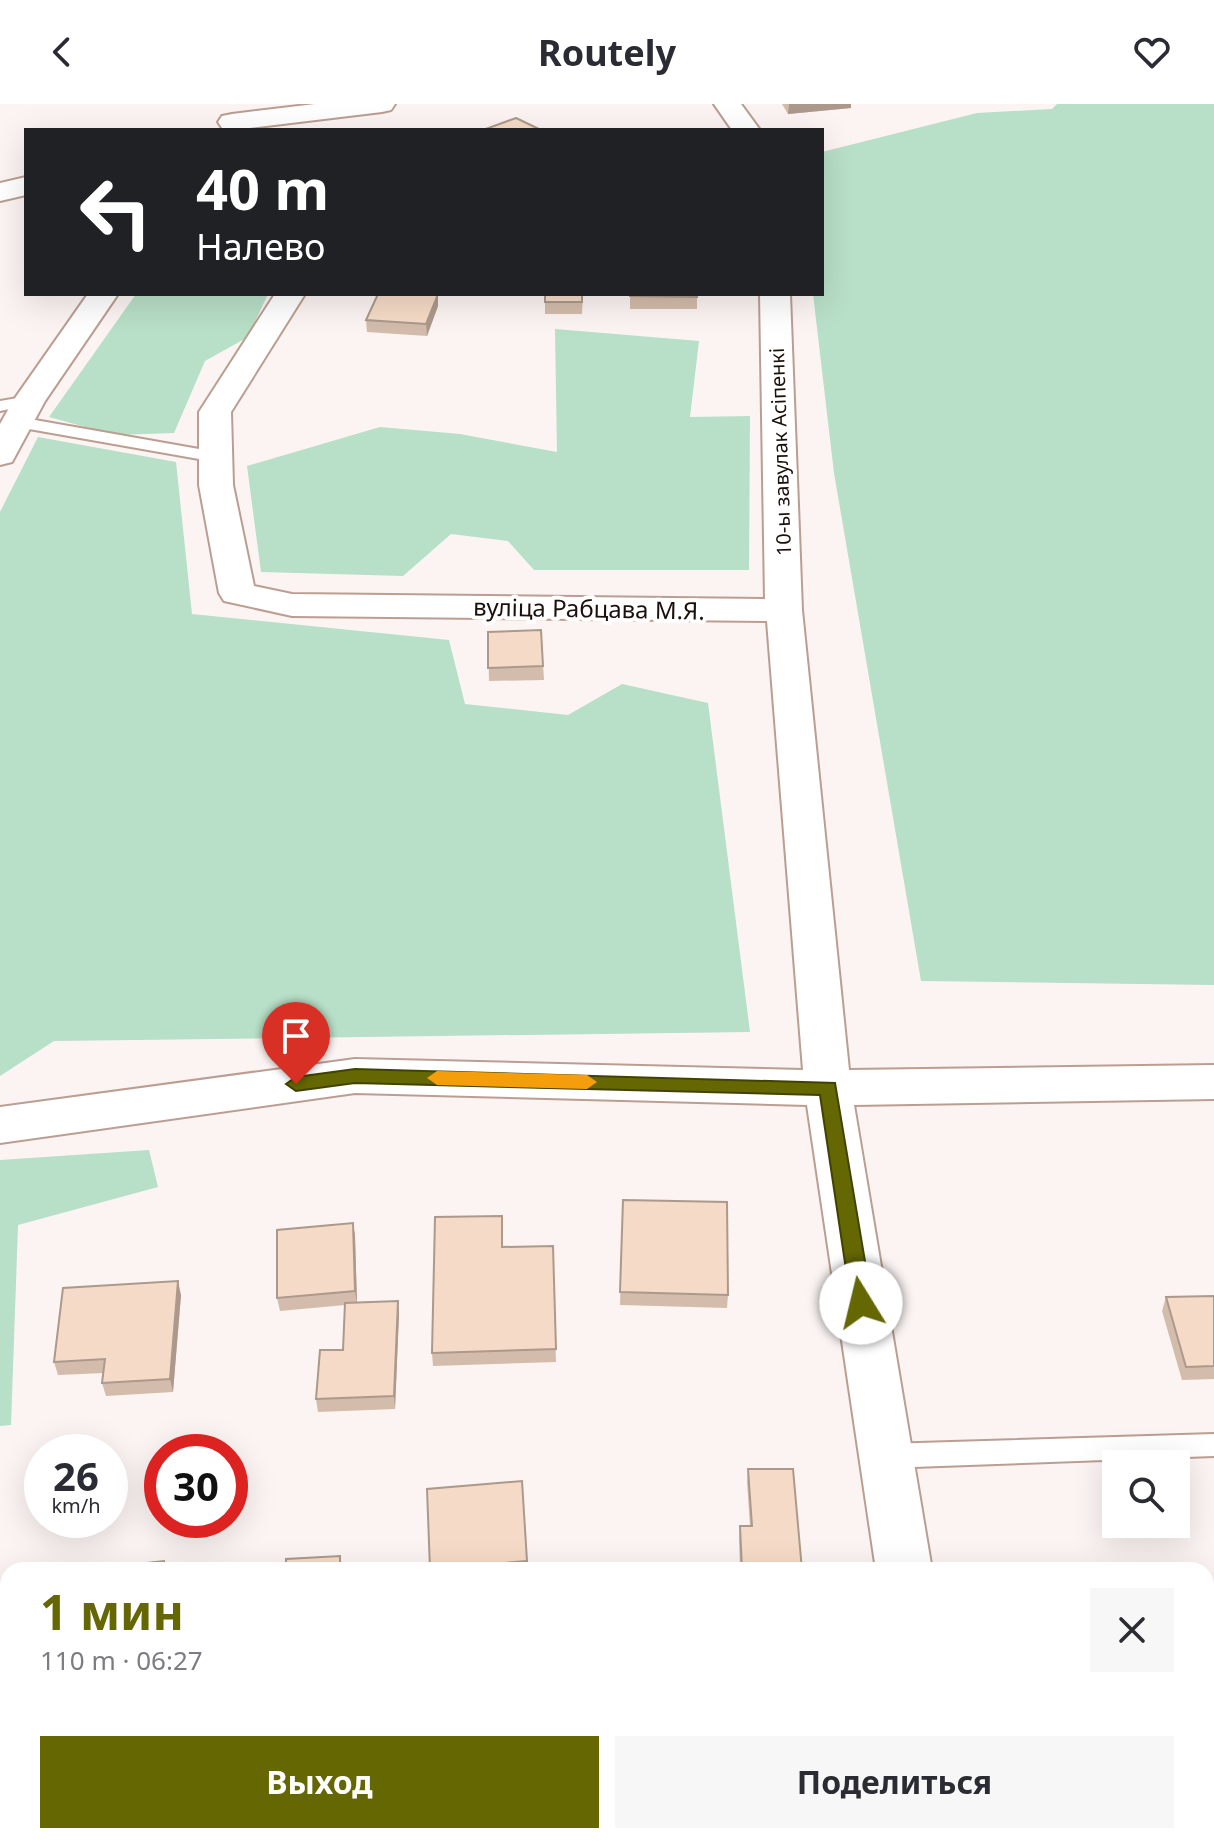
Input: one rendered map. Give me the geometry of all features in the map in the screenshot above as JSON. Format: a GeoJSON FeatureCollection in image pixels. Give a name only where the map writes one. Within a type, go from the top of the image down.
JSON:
{"type":"FeatureCollection","features":[{"type":"Feature","properties":{"kind":"street"},"geometry":{"type":"LineString","coordinates":[[235,119],[382,104]]}},
{"type":"Feature","properties":{"kind":"street"},"geometry":{"type":"LineString","coordinates":[[727,104],[745,128]]}},
{"type":"Feature","properties":{"kind":"street"},"geometry":{"type":"LineString","coordinates":[[0,192],[24,186]]}},
{"type":"Feature","properties":{"kind":"street"},"geometry":{"type":"LineString","coordinates":[[0,455],[16,410],[102,296]]}},
{"type":"Feature","properties":{"kind":"street","name":"вуліца Рабцава М.Я."},"geometry":{"type":"LineString","coordinates":[[289,296],[215,412],[216,485],[237,593],[292,605],[784,610]]}},
{"type":"Feature","properties":{"kind":"street","name":"10-ы завулак Асіпенкі"},"geometry":{"type":"LineString","coordinates":[[775,296],[784,610]]}},
{"type":"Feature","properties":{"kind":"street"},"geometry":{"type":"LineString","coordinates":[[784,610],[828,1088],[903,1562]]}},
{"type":"Feature","properties":{"kind":"street"},"geometry":{"type":"LineString","coordinates":[[0,1125],[355,1076],[828,1088],[1214,1082]]}},
{"type":"Feature","properties":{"kind":"lane"},"geometry":{"type":"LineString","coordinates":[[16,410],[216,457]]}},
{"type":"Feature","properties":{"kind":"lane"},"geometry":{"type":"LineString","coordinates":[[885,1456],[1214,1445]]}},
{"type":"Feature","properties":{"kind":"green space"},"geometry":{"type":"Polygon","coordinates":[[[1057,104],[1214,104],[1214,985],[921,981],[834,473],[813,296],[824,296],[824,151],[977,113],[1052,109],[1057,104]]]}},
{"type":"Feature","properties":{"kind":"green space"},"geometry":{"type":"Polygon","coordinates":[[[135,296],[267,296],[248,337],[205,361],[174,433],[114,435],[49,417],[135,296]]]}},
{"type":"Feature","properties":{"kind":"green space"},"geometry":{"type":"Polygon","coordinates":[[[555,329],[699,341],[690,417],[750,416],[749,570],[534,570],[508,541],[451,534],[403,576],[261,572],[247,466],[380,427],[460,434],[557,452],[555,329]]]}},
{"type":"Feature","properties":{"kind":"green space"},"geometry":{"type":"Polygon","coordinates":[[[38,437],[176,462],[192,614],[449,640],[465,704],[568,715],[622,684],[708,703],[750,1032],[54,1041],[0,1076],[0,512],[38,437]]]}},
{"type":"Feature","properties":{"kind":"green space"},"geometry":{"type":"Polygon","coordinates":[[[149,1150],[158,1187],[18,1225],[11,1425],[0,1426],[0,1160],[149,1150]]]}},
{"type":"Feature","properties":{"kind":"building"},"geometry":{"type":"Polygon","coordinates":[[[516,118],[537,128],[488,128],[516,118]]]}},
{"type":"Feature","properties":{"kind":"building"},"geometry":{"type":"Polygon","coordinates":[[[377,296],[437,296],[426,324],[366,320],[377,296]]]}},
{"type":"Feature","properties":{"kind":"building"},"geometry":{"type":"Polygon","coordinates":[[[545,296],[582,296],[582,302],[545,302],[545,296]]]}},
{"type":"Feature","properties":{"kind":"building"},"geometry":{"type":"Polygon","coordinates":[[[541,630],[543,666],[488,668],[488,632],[541,630]]]}},
{"type":"Feature","properties":{"kind":"building"},"geometry":{"type":"Polygon","coordinates":[[[623,1200],[727,1202],[728,1295],[620,1292],[623,1200]]]}},
{"type":"Feature","properties":{"kind":"building"},"geometry":{"type":"Polygon","coordinates":[[[502,1216],[502,1247],[553,1246],[556,1349],[432,1353],[435,1217],[502,1216]]]}},
{"type":"Feature","properties":{"kind":"building"},"geometry":{"type":"Polygon","coordinates":[[[353,1223],[355,1291],[277,1298],[277,1230],[353,1223]]]}},
{"type":"Feature","properties":{"kind":"building"},"geometry":{"type":"Polygon","coordinates":[[[178,1281],[170,1379],[102,1383],[105,1359],[54,1362],[63,1288],[178,1281]]]}},
{"type":"Feature","properties":{"kind":"building"},"geometry":{"type":"Polygon","coordinates":[[[1214,1296],[1214,1366],[1186,1367],[1166,1297],[1214,1296]]]}},
{"type":"Feature","properties":{"kind":"building"},"geometry":{"type":"Polygon","coordinates":[[[398,1301],[394,1396],[316,1399],[320,1350],[343,1350],[345,1303],[398,1301]]]}},
{"type":"Feature","properties":{"kind":"building"},"geometry":{"type":"Polygon","coordinates":[[[748,1469],[793,1469],[801,1562],[742,1562],[740,1526],[752,1526],[748,1469]]]}},
{"type":"Feature","properties":{"kind":"building"},"geometry":{"type":"Polygon","coordinates":[[[522,1481],[527,1561],[430,1562],[427,1489],[522,1481]]]}},
{"type":"Feature","properties":{"kind":"building"},"geometry":{"type":"Polygon","coordinates":[[[340,1556],[340,1562],[286,1562],[286,1559],[340,1556]]]}},
{"type":"Feature","properties":{"kind":"slow traffic"},"geometry":{"type":"LineString","coordinates":[[437,1078],[587,1082]]}},
{"type":"Feature","properties":{"kind":"route"},"geometry":{"type":"LineString","coordinates":[[296,1084],[355,1076],[828,1088],[861,1303]]}}]}
